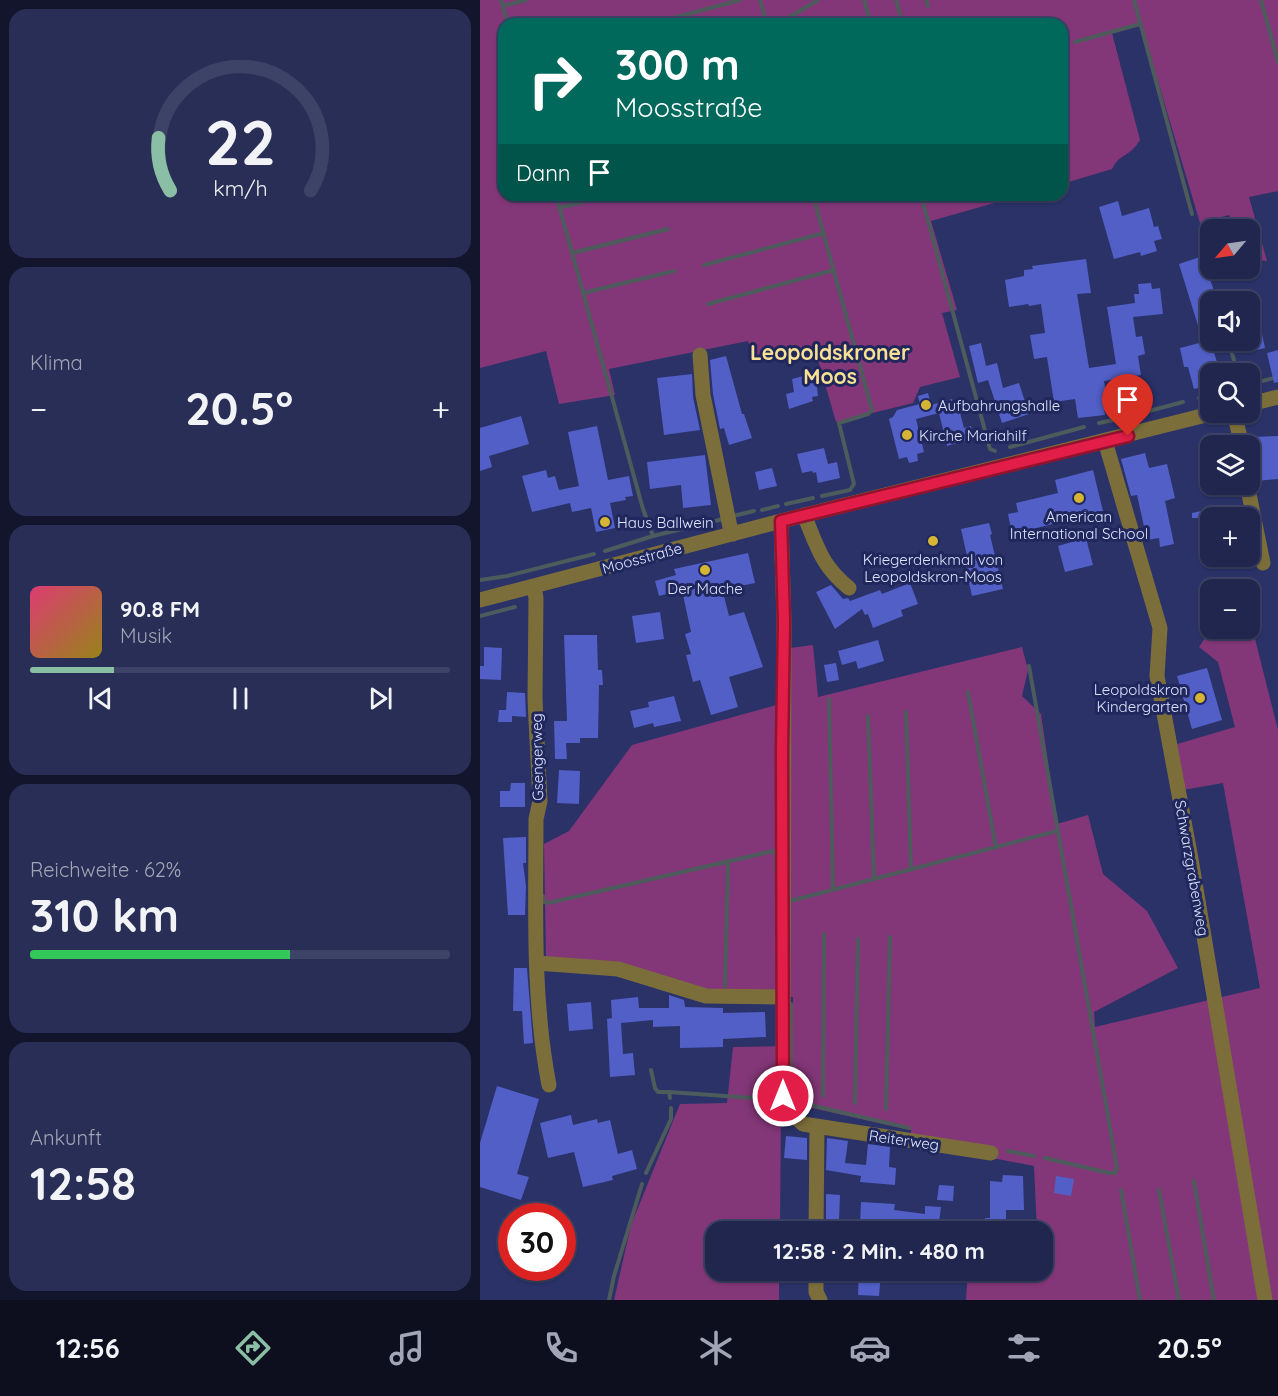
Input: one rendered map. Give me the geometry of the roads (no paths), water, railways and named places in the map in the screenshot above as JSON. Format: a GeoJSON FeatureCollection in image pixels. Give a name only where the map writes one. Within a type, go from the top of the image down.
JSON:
{"type":"FeatureCollection","features":[{"type":"Feature","properties":{"kind":"street"},"geometry":{"type":"LineString","coordinates":[[700,355],[703,394],[733,534]]}},
{"type":"Feature","properties":{"kind":"street"},"geometry":{"type":"LineString","coordinates":[[1260,402],[1278,397]]}},
{"type":"Feature","properties":{"kind":"street","name":"Moosstraße"},"geometry":{"type":"LineString","coordinates":[[480,600],[804,515],[1200,417]]}},
{"type":"Feature","properties":{"kind":"street","name":"Schwarzgrabenweg"},"geometry":{"type":"LineString","coordinates":[[1105,441],[1160,628],[1157,676],[1191,859],[1265,1300]]}},
{"type":"Feature","properties":{"kind":"street"},"geometry":{"type":"LineString","coordinates":[[1249,495],[1263,563]]}},
{"type":"Feature","properties":{"kind":"street"},"geometry":{"type":"LineString","coordinates":[[804,515],[823,561],[832,574],[849,588]]}},
{"type":"Feature","properties":{"kind":"street","name":"Reiterweg"},"geometry":{"type":"LineString","coordinates":[[781,521],[784,621],[783,1096],[794,1116],[803,1124],[991,1153]]}},
{"type":"Feature","properties":{"kind":"street","name":"Gsengerweg"},"geometry":{"type":"LineString","coordinates":[[534,587],[536,598],[535,699],[540,801],[536,819],[537,963],[542,1047],[549,1085]]}},
{"type":"Feature","properties":{"kind":"street"},"geometry":{"type":"LineString","coordinates":[[537,963],[618,969],[706,996],[783,997]]}},
{"type":"Feature","properties":{"kind":"street"},"geometry":{"type":"LineString","coordinates":[[816,1221],[817,1127]]}},
{"type":"Feature","properties":{"kind":"street"},"geometry":{"type":"LineString","coordinates":[[816,1281],[816,1292],[820,1300]]}},
{"type":"Feature","properties":{"kind":"waterway"},"geometry":{"type":"LineString","coordinates":[[501,0],[506,18]]}},
{"type":"Feature","properties":{"kind":"waterway"},"geometry":{"type":"LineString","coordinates":[[503,6],[526,0]]}},
{"type":"Feature","properties":{"kind":"waterway"},"geometry":{"type":"LineString","coordinates":[[673,18],[740,0]]}},
{"type":"Feature","properties":{"kind":"waterway"},"geometry":{"type":"LineString","coordinates":[[760,0],[765,18]]}},
{"type":"Feature","properties":{"kind":"waterway"},"geometry":{"type":"LineString","coordinates":[[788,18],[818,0]]}},
{"type":"Feature","properties":{"kind":"waterway"},"geometry":{"type":"LineString","coordinates":[[864,0],[869,18]]}},
{"type":"Feature","properties":{"kind":"waterway"},"geometry":{"type":"LineString","coordinates":[[896,0],[900,14]]}},
{"type":"Feature","properties":{"kind":"waterway"},"geometry":{"type":"LineString","coordinates":[[926,0],[928,6]]}},
{"type":"Feature","properties":{"kind":"waterway"},"geometry":{"type":"LineString","coordinates":[[1134,0],[1192,214]]}},
{"type":"Feature","properties":{"kind":"waterway"},"geometry":{"type":"LineString","coordinates":[[1261,0],[1278,62]]}},
{"type":"Feature","properties":{"kind":"waterway"},"geometry":{"type":"LineString","coordinates":[[1075,42],[1140,24]]}},
{"type":"Feature","properties":{"kind":"waterway"},"geometry":{"type":"LineString","coordinates":[[558,201],[643,509],[653,536]]}},
{"type":"Feature","properties":{"kind":"waterway"},"geometry":{"type":"LineString","coordinates":[[559,208],[588,201]]}},
{"type":"Feature","properties":{"kind":"waterway"},"geometry":{"type":"LineString","coordinates":[[815,201],[872,410],[868,414],[839,423],[854,484],[850,490],[822,496]]}},
{"type":"Feature","properties":{"kind":"waterway"},"geometry":{"type":"LineString","coordinates":[[923,201],[990,449],[995,451]]}},
{"type":"Feature","properties":{"kind":"waterway"},"geometry":{"type":"LineString","coordinates":[[572,253],[668,229]]}},
{"type":"Feature","properties":{"kind":"waterway"},"geometry":{"type":"LineString","coordinates":[[704,265],[824,233]]}},
{"type":"Feature","properties":{"kind":"waterway"},"geometry":{"type":"LineString","coordinates":[[708,304],[834,270]]}},
{"type":"Feature","properties":{"kind":"waterway"},"geometry":{"type":"LineString","coordinates":[[583,293],[674,271]]}},
{"type":"Feature","properties":{"kind":"waterway"},"geometry":{"type":"LineString","coordinates":[[1231,351],[1235,363]]}},
{"type":"Feature","properties":{"kind":"waterway"},"geometry":{"type":"LineString","coordinates":[[1260,382],[1278,377]]}},
{"type":"Feature","properties":{"kind":"waterway"},"geometry":{"type":"LineString","coordinates":[[1130,416],[1183,402]]}},
{"type":"Feature","properties":{"kind":"waterway"},"geometry":{"type":"LineString","coordinates":[[1099,423],[1118,419]]}},
{"type":"Feature","properties":{"kind":"waterway"},"geometry":{"type":"LineString","coordinates":[[1010,447],[1084,427]]}},
{"type":"Feature","properties":{"kind":"waterway"},"geometry":{"type":"LineString","coordinates":[[786,504],[813,498]]}},
{"type":"Feature","properties":{"kind":"waterway"},"geometry":{"type":"LineString","coordinates":[[762,510],[778,506]]}},
{"type":"Feature","properties":{"kind":"waterway"},"geometry":{"type":"LineString","coordinates":[[733,516],[754,511]]}},
{"type":"Feature","properties":{"kind":"waterway"},"geometry":{"type":"LineString","coordinates":[[605,551],[653,536],[723,519]]}},
{"type":"Feature","properties":{"kind":"waterway"},"geometry":{"type":"LineString","coordinates":[[480,580],[507,576],[594,554]]}},
{"type":"Feature","properties":{"kind":"waterway"},"geometry":{"type":"LineString","coordinates":[[480,616],[515,607]]}},
{"type":"Feature","properties":{"kind":"waterway"},"geometry":{"type":"LineString","coordinates":[[1029,666],[1117,1168],[1115,1173],[1109,1173],[1045,1158]]}},
{"type":"Feature","properties":{"kind":"waterway"},"geometry":{"type":"LineString","coordinates":[[968,692],[996,848]]}},
{"type":"Feature","properties":{"kind":"waterway"},"geometry":{"type":"LineString","coordinates":[[829,699],[833,889]]}},
{"type":"Feature","properties":{"kind":"waterway"},"geometry":{"type":"LineString","coordinates":[[906,712],[911,870]]}},
{"type":"Feature","properties":{"kind":"waterway"},"geometry":{"type":"LineString","coordinates":[[868,716],[874,879]]}},
{"type":"Feature","properties":{"kind":"waterway"},"geometry":{"type":"LineString","coordinates":[[790,901],[1057,831]]}},
{"type":"Feature","properties":{"kind":"waterway"},"geometry":{"type":"LineString","coordinates":[[543,896],[544,902],[548,903],[773,851],[776,857],[776,870]]}},
{"type":"Feature","properties":{"kind":"waterway"},"geometry":{"type":"LineString","coordinates":[[725,986],[728,866],[726,861]]}},
{"type":"Feature","properties":{"kind":"waterway"},"geometry":{"type":"LineString","coordinates":[[823,1096],[824,934]]}},
{"type":"Feature","properties":{"kind":"waterway"},"geometry":{"type":"LineString","coordinates":[[886,1109],[890,937]]}},
{"type":"Feature","properties":{"kind":"waterway"},"geometry":{"type":"LineString","coordinates":[[855,1103],[858,939]]}},
{"type":"Feature","properties":{"kind":"waterway"},"geometry":{"type":"LineString","coordinates":[[791,1004],[791,1088]]}},
{"type":"Feature","properties":{"kind":"waterway"},"geometry":{"type":"LineString","coordinates":[[651,1070],[658,1092],[669,1092]]}},
{"type":"Feature","properties":{"kind":"waterway"},"geometry":{"type":"LineString","coordinates":[[670,1098],[669,1092],[766,1099],[773,1098],[776,1090]]}},
{"type":"Feature","properties":{"kind":"waterway"},"geometry":{"type":"LineString","coordinates":[[793,1095],[797,1102],[909,1128]]}},
{"type":"Feature","properties":{"kind":"waterway"},"geometry":{"type":"LineString","coordinates":[[646,1173],[671,1119],[671,1108]]}},
{"type":"Feature","properties":{"kind":"waterway"},"geometry":{"type":"LineString","coordinates":[[1008,1151],[1034,1156]]}},
{"type":"Feature","properties":{"kind":"waterway"},"geometry":{"type":"LineString","coordinates":[[1194,1181],[1214,1300]]}},
{"type":"Feature","properties":{"kind":"waterway"},"geometry":{"type":"LineString","coordinates":[[609,1300],[642,1184]]}},
{"type":"Feature","properties":{"kind":"waterway"},"geometry":{"type":"LineString","coordinates":[[1121,1190],[1140,1300]]}},
{"type":"Feature","properties":{"kind":"waterway"},"geometry":{"type":"LineString","coordinates":[[1159,1190],[1179,1300]]}},
{"type":"Feature","properties":{"kind":"place","name":"Aufbahrungshalle"},"geometry":{"type":"Point","coordinates":[926,405]}},
{"type":"Feature","properties":{"kind":"place","name":"Kirche Mariahilf"},"geometry":{"type":"Point","coordinates":[907,435]}},
{"type":"Feature","properties":{"kind":"place","name":"American International School"},"geometry":{"type":"Point","coordinates":[1079,498]}},
{"type":"Feature","properties":{"kind":"place","name":"Haus Ballwein"},"geometry":{"type":"Point","coordinates":[605,522]}},
{"type":"Feature","properties":{"kind":"place","name":"Kriegerdenkmal von Leopoldskron-Moos"},"geometry":{"type":"Point","coordinates":[933,541]}},
{"type":"Feature","properties":{"kind":"place","name":"Der Mache"},"geometry":{"type":"Point","coordinates":[705,570]}},
{"type":"Feature","properties":{"kind":"place","name":"Leopoldskron Kindergarten"},"geometry":{"type":"Point","coordinates":[1200,698]}},
{"type":"Feature","properties":{"kind":"district","name":"Leopoldskroner Moos"},"geometry":{"type":"Point","coordinates":[830,364]}}]}
